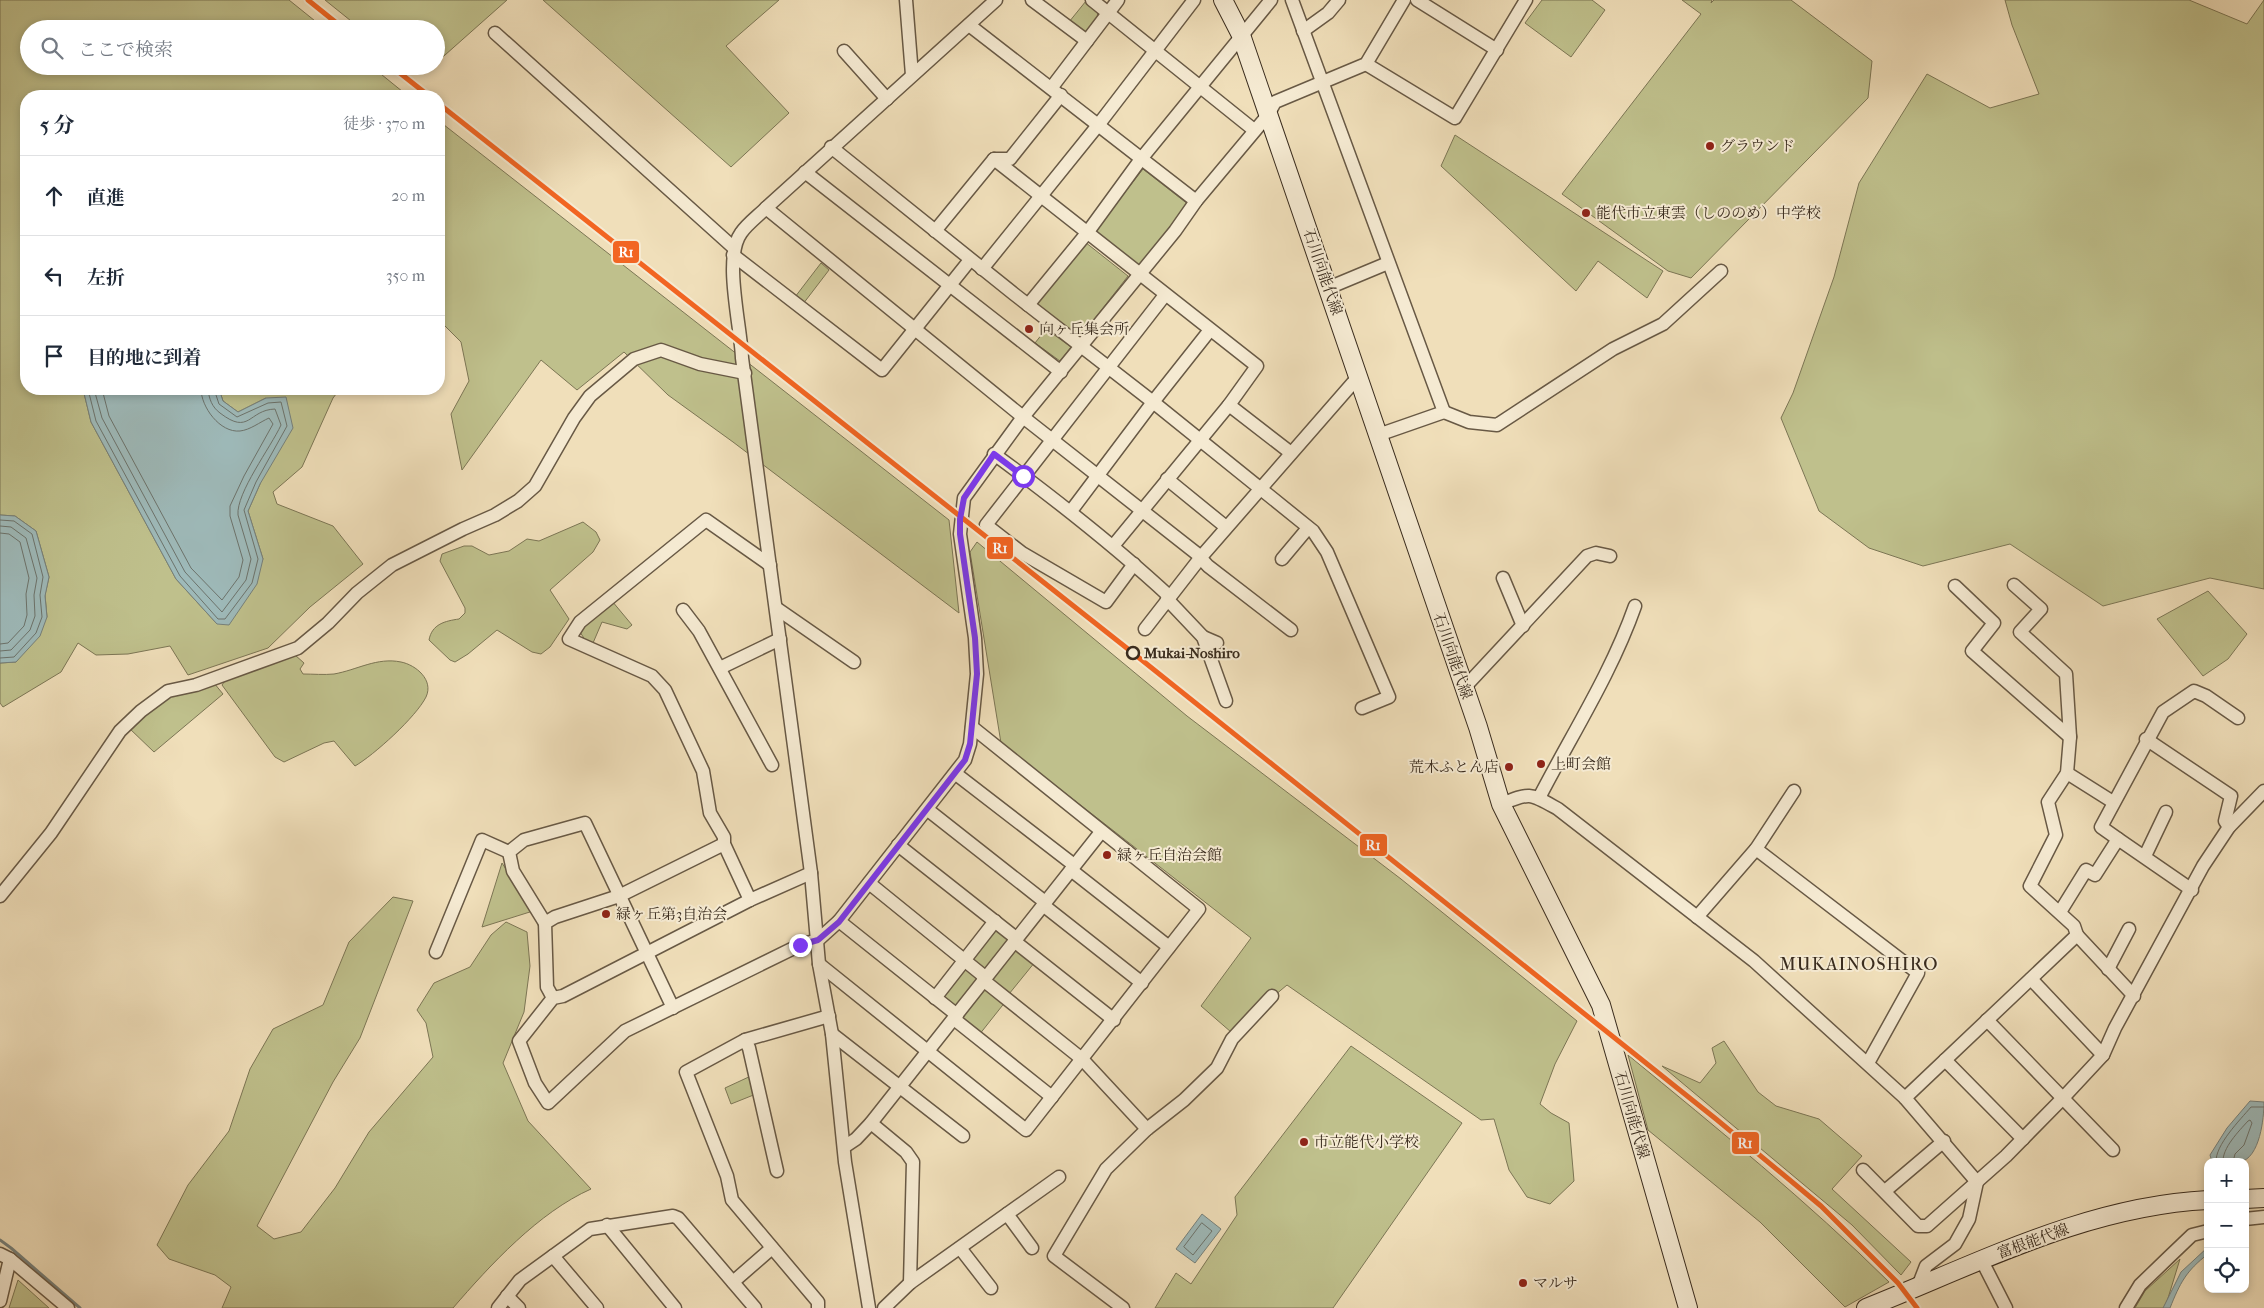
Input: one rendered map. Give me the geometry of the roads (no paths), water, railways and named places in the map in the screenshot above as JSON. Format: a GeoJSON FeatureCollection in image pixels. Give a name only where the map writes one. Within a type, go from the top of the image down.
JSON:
{"type":"FeatureCollection","features":[{"type":"Feature","properties":{"kind":"main road","name":"石川向能代線"},"geometry":{"type":"LineString","coordinates":[[1223,0],[1241,36],[1464,688],[1501,804],[1601,1005],[1688,1308]]}},
{"type":"Feature","properties":{"kind":"main road"},"geometry":{"type":"LineString","coordinates":[[2249,1199],[2264,1198]]}},
{"type":"Feature","properties":{"kind":"main road","name":"富根能代線"},"geometry":{"type":"LineString","coordinates":[[1867,1307],[1981,1259],[2103,1215],[2148,1206],[2204,1200]]}},
{"type":"Feature","properties":{"kind":"street"},"geometry":{"type":"LineString","coordinates":[[906,0],[912,76]]}},
{"type":"Feature","properties":{"kind":"street"},"geometry":{"type":"LineString","coordinates":[[869,1308],[844,1147],[832,1034],[819,964],[811,873],[745,373],[734,276],[734,252],[741,232],[831,147],[996,0]]}},
{"type":"Feature","properties":{"kind":"street"},"geometry":{"type":"LineString","coordinates":[[1032,0],[1086,41]]}},
{"type":"Feature","properties":{"kind":"street"},"geometry":{"type":"LineString","coordinates":[[1092,0],[1254,130]]}},
{"type":"Feature","properties":{"kind":"street"},"geometry":{"type":"LineString","coordinates":[[994,159],[1010,159],[1056,91],[1086,41],[1118,0]]}},
{"type":"Feature","properties":{"kind":"street"},"geometry":{"type":"LineString","coordinates":[[982,269],[1099,124],[1194,0]]}},
{"type":"Feature","properties":{"kind":"street"},"geometry":{"type":"LineString","coordinates":[[1028,306],[1087,233],[1141,160],[1271,0]]}},
{"type":"Feature","properties":{"kind":"street"},"geometry":{"type":"LineString","coordinates":[[1292,0],[1444,412]]}},
{"type":"Feature","properties":{"kind":"street"},"geometry":{"type":"LineString","coordinates":[[1303,31],[1328,12],[1339,0]]}},
{"type":"Feature","properties":{"kind":"street"},"geometry":{"type":"LineString","coordinates":[[811,873],[750,900],[563,996],[553,998],[519,1041],[535,1083],[548,1103],[625,1031],[800,945],[818,940],[839,922],[956,774],[965,760],[970,744],[977,674],[960,534],[960,519],[964,498],[994,454],[1023,417],[1061,372],[1196,201],[1268,115],[1275,102],[1322,84],[1366,64],[1404,0]]}},
{"type":"Feature","properties":{"kind":"street"},"geometry":{"type":"LineString","coordinates":[[1416,0],[1497,50]]}},
{"type":"Feature","properties":{"kind":"street"},"geometry":{"type":"LineString","coordinates":[[1366,64],[1455,118],[1497,50],[1524,1]]}},
{"type":"Feature","properties":{"kind":"street"},"geometry":{"type":"LineString","coordinates":[[969,25],[1196,201]]}},
{"type":"Feature","properties":{"kind":"street"},"geometry":{"type":"LineString","coordinates":[[495,33],[734,252],[882,370],[970,260]]}},
{"type":"Feature","properties":{"kind":"street"},"geometry":{"type":"LineString","coordinates":[[844,51],[887,99]]}},
{"type":"Feature","properties":{"kind":"street"},"geometry":{"type":"LineString","coordinates":[[831,147],[970,260],[1153,402],[1313,531],[1327,552],[1389,697],[1362,708]]}},
{"type":"Feature","properties":{"kind":"street"},"geometry":{"type":"LineString","coordinates":[[994,159],[1257,366],[1228,405],[1198,439],[1113,546]]}},
{"type":"Feature","properties":{"kind":"street"},"geometry":{"type":"LineString","coordinates":[[935,231],[994,159]]}},
{"type":"Feature","properties":{"kind":"street"},"geometry":{"type":"LineString","coordinates":[[805,172],[1061,372]]}},
{"type":"Feature","properties":{"kind":"street"},"geometry":{"type":"LineString","coordinates":[[766,208],[915,327],[1023,417],[1143,510],[1201,557],[1208,566],[1291,630]]}},
{"type":"Feature","properties":{"kind":"street"},"geometry":{"type":"LineString","coordinates":[[1328,288],[1388,263]]}},
{"type":"Feature","properties":{"kind":"street"},"geometry":{"type":"LineString","coordinates":[[1378,436],[1444,412],[1469,422],[1497,425],[1613,349],[1663,324],[1720,271]]}},
{"type":"Feature","properties":{"kind":"street"},"geometry":{"type":"LineString","coordinates":[[1134,564],[1106,602],[1022,553],[986,524],[1165,294]]}},
{"type":"Feature","properties":{"kind":"street"},"geometry":{"type":"LineString","coordinates":[[1071,511],[1210,330]]}},
{"type":"Feature","properties":{"kind":"street"},"geometry":{"type":"LineString","coordinates":[[0,896],[51,833],[120,731],[141,711],[168,691],[196,685],[298,648],[328,623],[357,593],[392,565],[495,515],[518,501],[535,486],[574,418],[590,396],[634,359],[661,350],[700,364],[745,373]]}},
{"type":"Feature","properties":{"kind":"street"},"geometry":{"type":"LineString","coordinates":[[1145,628],[1226,527],[1358,377]]}},
{"type":"Feature","properties":{"kind":"street"},"geometry":{"type":"LineString","coordinates":[[1228,405],[1291,453]]}},
{"type":"Feature","properties":{"kind":"street"},"geometry":{"type":"LineString","coordinates":[[994,454],[1071,511],[1134,564],[1168,598],[1203,637],[1226,701]]}},
{"type":"Feature","properties":{"kind":"street"},"geometry":{"type":"LineString","coordinates":[[1167,479],[1226,527]]}},
{"type":"Feature","properties":{"kind":"street"},"geometry":{"type":"LineString","coordinates":[[750,900],[724,844],[724,837],[710,813],[703,771],[665,690],[652,676],[569,639],[580,622],[706,520],[770,565]]}},
{"type":"Feature","properties":{"kind":"street"},"geometry":{"type":"LineString","coordinates":[[1282,559],[1308,528]]}},
{"type":"Feature","properties":{"kind":"street"},"geometry":{"type":"LineString","coordinates":[[1464,688],[1587,556],[1596,553],[1610,556]]}},
{"type":"Feature","properties":{"kind":"street"},"geometry":{"type":"LineString","coordinates":[[1503,578],[1523,626]]}},
{"type":"Feature","properties":{"kind":"street"},"geometry":{"type":"LineString","coordinates":[[2014,585],[2041,609],[2020,632],[2066,674],[2070,737],[2066,773],[2048,802],[2056,835],[2030,886],[2074,926],[2077,935],[2134,996]]}},
{"type":"Feature","properties":{"kind":"street"},"geometry":{"type":"LineString","coordinates":[[1955,586],[1994,623],[1972,651],[2070,737]]}},
{"type":"Feature","properties":{"kind":"street"},"geometry":{"type":"LineString","coordinates":[[1539,798],[1594,699],[1624,638],[1635,606]]}},
{"type":"Feature","properties":{"kind":"street"},"geometry":{"type":"LineString","coordinates":[[776,608],[854,662]]}},
{"type":"Feature","properties":{"kind":"street"},"geometry":{"type":"LineString","coordinates":[[684,610],[700,630],[772,765]]}},
{"type":"Feature","properties":{"kind":"street"},"geometry":{"type":"LineString","coordinates":[[1203,637],[1217,643]]}},
{"type":"Feature","properties":{"kind":"street"},"geometry":{"type":"LineString","coordinates":[[720,668],[780,639]]}},
{"type":"Feature","properties":{"kind":"street"},"geometry":{"type":"LineString","coordinates":[[2192,890],[2101,827],[2146,739],[2163,712],[2194,691],[2206,696],[2238,718]]}},
{"type":"Feature","properties":{"kind":"street"},"geometry":{"type":"LineString","coordinates":[[819,964],[1026,1130],[1199,909],[972,727]]}},
{"type":"Feature","properties":{"kind":"street"},"geometry":{"type":"LineString","coordinates":[[2146,739],[2231,796],[2225,821],[2229,827]]}},
{"type":"Feature","properties":{"kind":"street"},"geometry":{"type":"LineString","coordinates":[[2066,773],[2114,802]]}},
{"type":"Feature","properties":{"kind":"street"},"geometry":{"type":"LineString","coordinates":[[956,774],[1170,948]]}},
{"type":"Feature","properties":{"kind":"street"},"geometry":{"type":"LineString","coordinates":[[1697,918],[1756,849],[1794,791]]}},
{"type":"Feature","properties":{"kind":"street"},"geometry":{"type":"LineString","coordinates":[[1863,1170],[1886,1191],[1918,1226],[1927,1226],[2023,1139],[2103,1055],[2115,1028],[2192,890],[2203,866],[2229,827],[2264,791]]}},
{"type":"Feature","properties":{"kind":"street"},"geometry":{"type":"LineString","coordinates":[[1501,804],[1526,794],[1539,798],[1558,809],[1754,961],[1905,1098],[1944,1141],[1977,1182]]}},
{"type":"Feature","properties":{"kind":"street"},"geometry":{"type":"LineString","coordinates":[[928,810],[1142,983]]}},
{"type":"Feature","properties":{"kind":"street"},"geometry":{"type":"LineString","coordinates":[[2145,856],[2166,812]]}},
{"type":"Feature","properties":{"kind":"street"},"geometry":{"type":"LineString","coordinates":[[509,852],[524,840],[585,823],[618,896],[649,952],[673,1008]]}},
{"type":"Feature","properties":{"kind":"street"},"geometry":{"type":"LineString","coordinates":[[844,1147],[856,1139],[871,1123],[1101,832]]}},
{"type":"Feature","properties":{"kind":"street"},"geometry":{"type":"LineString","coordinates":[[2060,912],[2086,870],[2094,875],[2118,839]]}},
{"type":"Feature","properties":{"kind":"street"},"geometry":{"type":"LineString","coordinates":[[436,952],[482,840],[509,852]]}},
{"type":"Feature","properties":{"kind":"street"},"geometry":{"type":"LineString","coordinates":[[545,923],[555,917],[618,896],[724,844]]}},
{"type":"Feature","properties":{"kind":"street"},"geometry":{"type":"LineString","coordinates":[[898,845],[995,921],[1114,1020]]}},
{"type":"Feature","properties":{"kind":"street"},"geometry":{"type":"LineString","coordinates":[[1756,849],[1918,973],[1868,1063]]}},
{"type":"Feature","properties":{"kind":"street"},"geometry":{"type":"LineString","coordinates":[[509,852],[513,871],[545,923],[547,987],[553,998]]}},
{"type":"Feature","properties":{"kind":"street"},"geometry":{"type":"LineString","coordinates":[[869,883],[1082,1059],[1148,1129]]}},
{"type":"Feature","properties":{"kind":"street"},"geometry":{"type":"LineString","coordinates":[[935,998],[995,921]]}},
{"type":"Feature","properties":{"kind":"street"},"geometry":{"type":"LineString","coordinates":[[839,922],[935,998],[955,1017],[1052,1096]]}},
{"type":"Feature","properties":{"kind":"street"},"geometry":{"type":"LineString","coordinates":[[2108,969],[2129,930]]}},
{"type":"Feature","properties":{"kind":"street"},"geometry":{"type":"LineString","coordinates":[[1905,1098],[2077,935]]}},
{"type":"Feature","properties":{"kind":"street"},"geometry":{"type":"LineString","coordinates":[[2031,978],[2103,1055]]}},
{"type":"Feature","properties":{"kind":"street"},"geometry":{"type":"LineString","coordinates":[[1119,1307],[1054,1256],[1106,1169],[1217,1068],[1232,1039],[1272,996]]}},
{"type":"Feature","properties":{"kind":"street"},"geometry":{"type":"LineString","coordinates":[[818,1308],[818,1302],[732,1200],[727,1176],[686,1072],[745,1040],[829,1016]]}},
{"type":"Feature","properties":{"kind":"street"},"geometry":{"type":"LineString","coordinates":[[1987,1020],[2113,1150]]}},
{"type":"Feature","properties":{"kind":"street"},"geometry":{"type":"LineString","coordinates":[[832,1034],[963,1136]]}},
{"type":"Feature","properties":{"kind":"street"},"geometry":{"type":"LineString","coordinates":[[745,1040],[749,1048],[777,1171]]}},
{"type":"Feature","properties":{"kind":"street"},"geometry":{"type":"LineString","coordinates":[[1945,1060],[2023,1139]]}},
{"type":"Feature","properties":{"kind":"street"},"geometry":{"type":"LineString","coordinates":[[871,1123],[906,1152],[913,1162],[910,1283]]}},
{"type":"Feature","properties":{"kind":"street"},"geometry":{"type":"LineString","coordinates":[[1886,1191],[1944,1141]]}},
{"type":"Feature","properties":{"kind":"street"},"geometry":{"type":"LineString","coordinates":[[884,1308],[910,1283],[1059,1177]]}},
{"type":"Feature","properties":{"kind":"street"},"geometry":{"type":"LineString","coordinates":[[1919,1284],[1926,1266],[1956,1244],[1969,1219],[1977,1182]]}},
{"type":"Feature","properties":{"kind":"street"},"geometry":{"type":"LineString","coordinates":[[1007,1214],[1032,1248]]}},
{"type":"Feature","properties":{"kind":"street"},"geometry":{"type":"LineString","coordinates":[[498,1308],[520,1280],[590,1229],[673,1216],[678,1218],[755,1308]]}},
{"type":"Feature","properties":{"kind":"street"},"geometry":{"type":"LineString","coordinates":[[2249,1219],[2264,1217]]}},
{"type":"Feature","properties":{"kind":"street"},"geometry":{"type":"LineString","coordinates":[[607,1225],[675,1308]]}},
{"type":"Feature","properties":{"kind":"street"},"geometry":{"type":"LineString","coordinates":[[2126,1308],[2140,1285],[2192,1235],[2204,1232]]}},
{"type":"Feature","properties":{"kind":"street"},"geometry":{"type":"LineString","coordinates":[[733,1282],[772,1248]]}},
{"type":"Feature","properties":{"kind":"street"},"geometry":{"type":"LineString","coordinates":[[960,1248],[991,1288]]}},
{"type":"Feature","properties":{"kind":"street"},"geometry":{"type":"LineString","coordinates":[[553,1256],[597,1308]]}},
{"type":"Feature","properties":{"kind":"street"},"geometry":{"type":"LineString","coordinates":[[0,1301],[5,1257]]}},
{"type":"Feature","properties":{"kind":"street"},"geometry":{"type":"LineString","coordinates":[[5,1257],[68,1308]]}},
{"type":"Feature","properties":{"kind":"street"},"geometry":{"type":"LineString","coordinates":[[1981,1259],[2006,1308]]}},
{"type":"Feature","properties":{"kind":"street"},"geometry":{"type":"LineString","coordinates":[[507,1296],[519,1308]]}},
{"type":"Feature","properties":{"kind":"water"},"geometry":{"type":"Polygon","coordinates":[[[84,395],[221,395],[223,401],[238,412],[266,398],[286,397],[293,428],[260,484],[248,511],[263,559],[257,584],[229,625],[217,624],[176,579],[91,422],[84,395]]]}},
{"type":"Feature","properties":{"kind":"water"},"geometry":{"type":"Polygon","coordinates":[[[0,515],[15,516],[36,531],[49,577],[45,596],[47,617],[40,636],[16,662],[0,663],[0,515]]]}},
{"type":"Feature","properties":{"kind":"water"},"geometry":{"type":"Polygon","coordinates":[[[2250,1101],[2264,1102],[2260,1136],[2248,1158],[2211,1158],[2210,1155],[2227,1128],[2250,1101]]]}},
{"type":"Feature","properties":{"kind":"water"},"geometry":{"type":"Polygon","coordinates":[[[1202,1214],[1221,1229],[1195,1263],[1176,1249],[1202,1214]]]}},
{"type":"Feature","properties":{"kind":"water"},"geometry":{"type":"Polygon","coordinates":[[[2204,1251],[2204,1257],[2184,1278],[2170,1308],[2163,1308],[2181,1272],[2204,1251]]]}},
{"type":"Feature","properties":{"kind":"waterway"},"geometry":{"type":"LineString","coordinates":[[0,1240],[80,1308]]}},
{"type":"Feature","properties":{"kind":"place","name":"グラウンド"},"geometry":{"type":"Point","coordinates":[1710,146]}},
{"type":"Feature","properties":{"kind":"place","name":"能代市立東雲（しののめ）中学校"},"geometry":{"type":"Point","coordinates":[1586,213]}},
{"type":"Feature","properties":{"kind":"place","name":"向ヶ丘集会所"},"geometry":{"type":"Point","coordinates":[1029,329]}},
{"type":"Feature","properties":{"kind":"place","name":"Mukai-Noshiro"},"geometry":{"type":"Point","coordinates":[1133,653]}},
{"type":"Feature","properties":{"kind":"place","name":"上町会館"},"geometry":{"type":"Point","coordinates":[1541,764]}},
{"type":"Feature","properties":{"kind":"place","name":"荒木ふとん店"},"geometry":{"type":"Point","coordinates":[1509,767]}},
{"type":"Feature","properties":{"kind":"place","name":"緑ヶ丘自治会館"},"geometry":{"type":"Point","coordinates":[1107,855]}},
{"type":"Feature","properties":{"kind":"place","name":"緑ヶ丘第3自治会"},"geometry":{"type":"Point","coordinates":[606,914]}},
{"type":"Feature","properties":{"kind":"place","name":"市立能代小学校"},"geometry":{"type":"Point","coordinates":[1304,1142]}},
{"type":"Feature","properties":{"kind":"place","name":"マルサ"},"geometry":{"type":"Point","coordinates":[1523,1283]}},
{"type":"Feature","properties":{"kind":"district","name":"MUKAINOSHIRO"},"geometry":{"type":"Point","coordinates":[1859,964]}}]}
